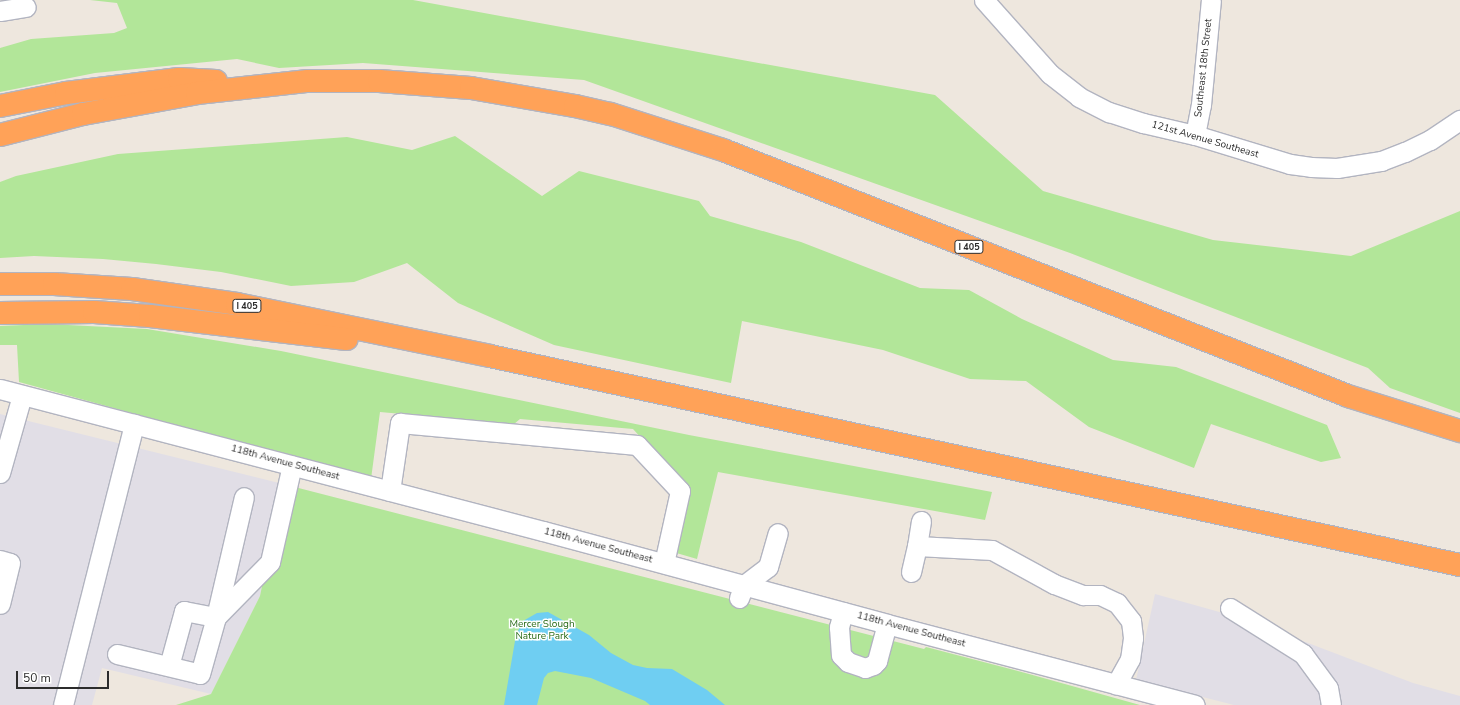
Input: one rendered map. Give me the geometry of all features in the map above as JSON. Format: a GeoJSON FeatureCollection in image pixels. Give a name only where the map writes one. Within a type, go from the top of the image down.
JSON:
{"type":"FeatureCollection","features":[{"type":"Feature","properties":{"kind":"highway"},"geometry":{"type":"LineString","coordinates":[[0,106],[66,93],[179,79],[279,83]]}},
{"type":"Feature","properties":{"kind":"highway","name":"I 405"},"geometry":{"type":"LineString","coordinates":[[0,135],[83,114],[197,93],[308,80],[378,81],[471,88],[611,114],[723,150],[1348,396],[1460,432]]}},
{"type":"Feature","properties":{"kind":"highway","name":"I 405"},"geometry":{"type":"LineString","coordinates":[[0,284],[54,284],[132,289],[237,304],[490,356],[1460,565]]}},
{"type":"Feature","properties":{"kind":"highway"},"geometry":{"type":"LineString","coordinates":[[0,313],[94,312],[150,316],[490,356]]}},
{"type":"Feature","properties":{"kind":"street","name":"121st Avenue Southeast"},"geometry":{"type":"LineString","coordinates":[[984,0],[1040,63],[1079,98],[1109,112],[1143,123],[1195,135],[1290,164],[1311,167],[1338,168],[1381,161],[1430,140],[1460,120]]}},
{"type":"Feature","properties":{"kind":"street","name":"Southeast 18th Street"},"geometry":{"type":"LineString","coordinates":[[1195,135],[1202,105],[1211,0]]}},
{"type":"Feature","properties":{"kind":"street"},"geometry":{"type":"LineString","coordinates":[[0,11],[26,7]]}},
{"type":"Feature","properties":{"kind":"street","name":"118th Avenue Southeast"},"geometry":{"type":"LineString","coordinates":[[0,389],[664,563],[742,592],[843,612],[1195,705]]}},
{"type":"Feature","properties":{"kind":"street"},"geometry":{"type":"LineString","coordinates":[[0,473],[22,395]]}},
{"type":"Feature","properties":{"kind":"street"},"geometry":{"type":"LineString","coordinates":[[64,705],[134,424]]}},
{"type":"Feature","properties":{"kind":"street"},"geometry":{"type":"LineString","coordinates":[[390,491],[400,424],[636,445],[680,491],[664,563]]}},
{"type":"Feature","properties":{"kind":"street"},"geometry":{"type":"LineString","coordinates":[[216,617],[270,562],[292,465]]}},
{"type":"Feature","properties":{"kind":"street"},"geometry":{"type":"LineString","coordinates":[[117,654],[200,674],[216,617],[244,497]]}},
{"type":"Feature","properties":{"kind":"street"},"geometry":{"type":"LineString","coordinates":[[910,572],[917,546],[921,521]]}},
{"type":"Feature","properties":{"kind":"street"},"geometry":{"type":"LineString","coordinates":[[742,592],[768,567],[778,533]]}},
{"type":"Feature","properties":{"kind":"street"},"geometry":{"type":"LineString","coordinates":[[917,546],[992,550],[1054,584],[1083,595],[1100,595],[1117,603],[1130,621],[1133,638],[1130,659],[1116,684]]}},
{"type":"Feature","properties":{"kind":"street"},"geometry":{"type":"LineString","coordinates":[[0,560],[10,563],[0,604]]}},
{"type":"Feature","properties":{"kind":"street"},"geometry":{"type":"LineString","coordinates":[[1230,608],[1303,654],[1328,688],[1332,705]]}},
{"type":"Feature","properties":{"kind":"street"},"geometry":{"type":"LineString","coordinates":[[169,666],[184,610],[216,617]]}},
{"type":"Feature","properties":{"kind":"street"},"geometry":{"type":"LineString","coordinates":[[843,612],[839,627],[841,655],[848,662],[865,668],[874,665],[877,661],[887,624]]}},
{"type":"Feature","properties":{"kind":"shaded area"},"geometry":{"type":"Polygon","coordinates":[[[0,414],[283,484],[260,596],[211,694],[102,668],[92,705],[0,705],[0,414]]]}},
{"type":"Feature","properties":{"kind":"shaded area"},"geometry":{"type":"Polygon","coordinates":[[[1155,594],[1248,620],[1413,683],[1460,696],[1460,705],[1234,705],[1136,680],[1155,594]]]}},
{"type":"Feature","properties":{"kind":"green space"},"geometry":{"type":"Polygon","coordinates":[[[90,0],[413,0],[935,95],[1043,191],[1213,240],[1351,256],[1460,211],[1460,413],[1390,388],[1368,368],[1070,253],[584,80],[363,63],[279,68],[237,59],[95,73],[0,92],[0,48],[31,39],[114,33],[127,28],[117,3],[90,0]]]}},
{"type":"Feature","properties":{"kind":"green space"},"geometry":{"type":"Polygon","coordinates":[[[455,136],[542,196],[579,171],[699,201],[710,216],[801,242],[920,288],[969,290],[1022,319],[1113,360],[1176,367],[1327,425],[1341,458],[1321,462],[1211,424],[1194,468],[1089,427],[1026,381],[970,379],[883,350],[742,321],[731,383],[554,345],[458,303],[407,263],[354,282],[291,286],[221,272],[156,264],[103,259],[34,256],[0,258],[0,182],[16,176],[118,154],[347,137],[412,150],[455,136]]]}},
{"type":"Feature","properties":{"kind":"green space"},"geometry":{"type":"Polygon","coordinates":[[[48,324],[147,329],[281,351],[689,435],[992,492],[985,520],[718,472],[697,559],[673,552],[687,488],[633,429],[520,419],[514,424],[380,412],[371,479],[19,382],[17,345],[0,345],[0,326],[48,324]]]}},
{"type":"Feature","properties":{"kind":"green space","name":"Mercer Slough Nature Park"},"geometry":{"type":"Polygon","coordinates":[[[283,484],[924,649],[926,647],[1140,705],[176,705],[211,694],[260,596],[283,484]]]}},
{"type":"Feature","properties":{"kind":"water"},"geometry":{"type":"Polygon","coordinates":[[[548,612],[589,635],[611,653],[633,665],[647,668],[672,669],[707,690],[725,705],[650,705],[645,701],[591,678],[555,671],[548,673],[544,678],[537,705],[504,705],[516,635],[523,621],[537,613],[548,612]]]}}]}
